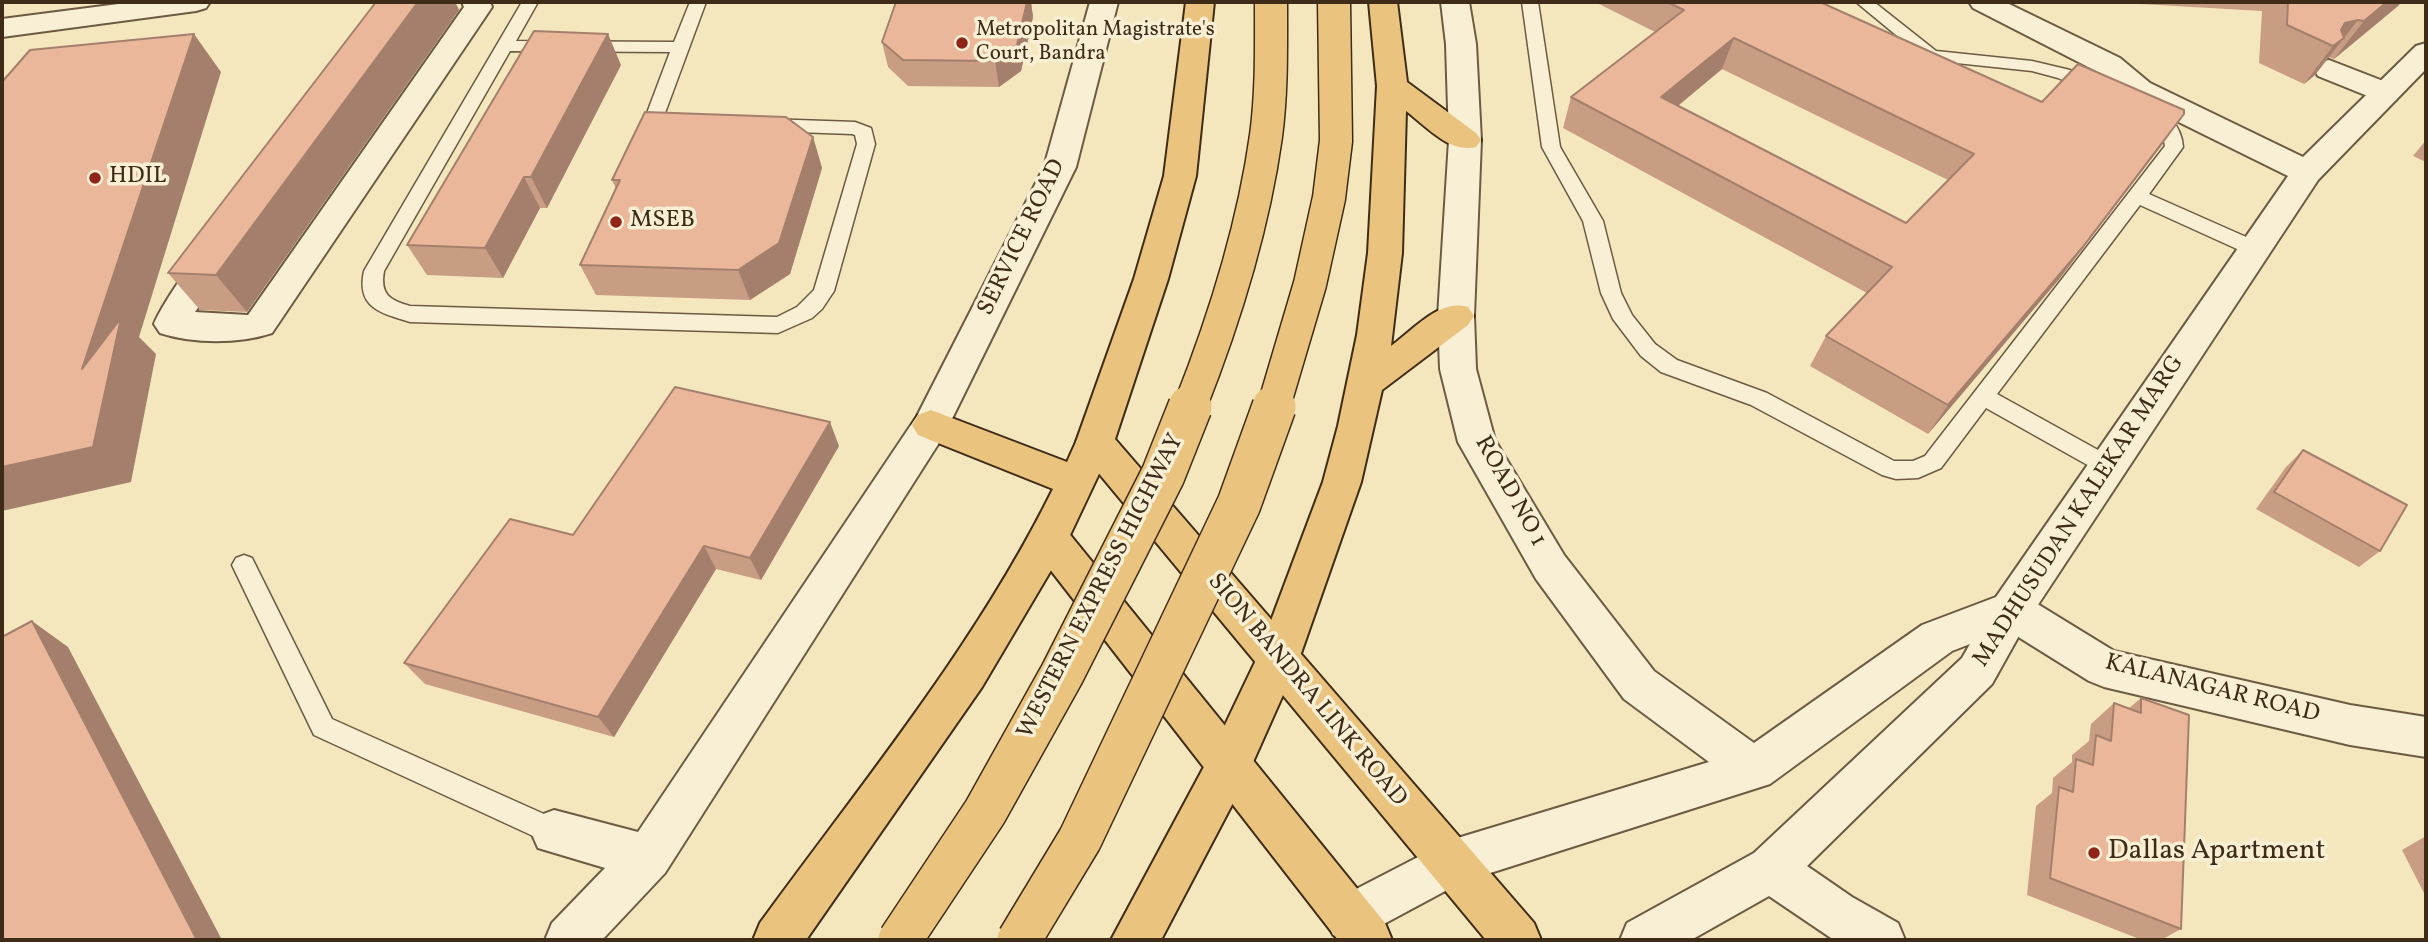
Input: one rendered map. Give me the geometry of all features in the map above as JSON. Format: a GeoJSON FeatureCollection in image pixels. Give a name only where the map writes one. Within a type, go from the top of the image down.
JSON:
{"type":"FeatureCollection","features":[{"type":"Feature","properties":{"kind":"main road"},"geometry":{"type":"LineString","coordinates":[[777,940],[967,674],[1049,538],[1095,442],[1151,279],[1180,176],[1200,2]]}},
{"type":"Feature","properties":{"kind":"main road","name":"WESTERN EXPRESS HIGHWAY"},"geometry":{"type":"LineString","coordinates":[[900,940],[985,812],[1062,674],[1163,475],[1199,385],[1237,271],[1257,190],[1266,134],[1271,72],[1270,2]]}},
{"type":"Feature","properties":{"kind":"main road"},"geometry":{"type":"LineString","coordinates":[[1019,940],[1086,827],[1239,504],[1277,399],[1310,284],[1329,198],[1336,141],[1334,2]]}},
{"type":"Feature","properties":{"kind":"main road"},"geometry":{"type":"LineString","coordinates":[[1135,940],[1229,765],[1278,659],[1342,482],[1375,335],[1385,253],[1392,86],[1383,2]]}},
{"type":"Feature","properties":{"kind":"main road"},"geometry":{"type":"LineString","coordinates":[[1392,86],[1465,140]]}},
{"type":"Feature","properties":{"kind":"main road"},"geometry":{"type":"LineString","coordinates":[[1365,384],[1456,316]]}},
{"type":"Feature","properties":{"kind":"main road"},"geometry":{"type":"LineString","coordinates":[[931,425],[1075,481]]}},
{"type":"Feature","properties":{"kind":"main road","name":"SION BANDRA LINK ROAD"},"geometry":{"type":"LineString","coordinates":[[1095,442],[1517,940]]}},
{"type":"Feature","properties":{"kind":"main road"},"geometry":{"type":"LineString","coordinates":[[1049,538],[1359,929]]}},
{"type":"Feature","properties":{"kind":"street"},"geometry":{"type":"LineString","coordinates":[[2,4],[16,2]]}},
{"type":"Feature","properties":{"kind":"street"},"geometry":{"type":"LineString","coordinates":[[2,27],[196,2]]}},
{"type":"Feature","properties":{"kind":"street"},"geometry":{"type":"LineString","coordinates":[[234,234],[177,311],[172,324],[247,328],[260,324],[478,7],[476,2]]}},
{"type":"Feature","properties":{"kind":"street","name":"SERVICE ROAD"},"geometry":{"type":"LineString","coordinates":[[569,940],[648,857],[931,425],[1060,167],[1104,2]]}},
{"type":"Feature","properties":{"kind":"street","name":"ROAD NO 1"},"geometry":{"type":"LineString","coordinates":[[1455,2],[1461,44],[1465,140],[1456,316],[1458,369],[1478,442],[1550,568],[1639,685],[1754,769]]}},
{"type":"Feature","properties":{"kind":"street"},"geometry":{"type":"LineString","coordinates":[[1983,2],[2112,86],[2139,90],[2316,163]]}},
{"type":"Feature","properties":{"kind":"street","name":"MADHUSUDAN KALEKAR MARG"},"geometry":{"type":"LineString","coordinates":[[1644,940],[1771,869],[1977,671],[2011,610],[2316,163],[2426,52]]}},
{"type":"Feature","properties":{"kind":"street"},"geometry":{"type":"LineString","coordinates":[[2329,69],[2385,93]]}},
{"type":"Feature","properties":{"kind":"street"},"geometry":{"type":"LineString","coordinates":[[1359,929],[1451,863],[1754,769],[1937,638],[2011,610]]}},
{"type":"Feature","properties":{"kind":"street","name":"KALANAGAR ROAD"},"geometry":{"type":"LineString","coordinates":[[2011,610],[2104,668],[2350,724],[2426,737]]}},
{"type":"Feature","properties":{"kind":"street"},"geometry":{"type":"LineString","coordinates":[[554,832],[648,857]]}},
{"type":"Feature","properties":{"kind":"street"},"geometry":{"type":"LineString","coordinates":[[1771,869],[1835,914],[1881,940]]}},
{"type":"Feature","properties":{"kind":"lane"},"geometry":{"type":"LineString","coordinates":[[530,2],[374,271],[371,283],[373,295],[385,306],[410,314],[778,325],[802,316],[816,304],[824,290],[866,144],[864,132],[842,127],[747,124]]}},
{"type":"Feature","properties":{"kind":"lane"},"geometry":{"type":"LineString","coordinates":[[698,2],[657,107],[657,118],[667,122],[707,124]]}},
{"type":"Feature","properties":{"kind":"lane"},"geometry":{"type":"LineString","coordinates":[[1530,2],[1551,147],[1560,168],[1593,220],[1611,292],[1619,310],[1648,350],[1669,366],[1704,381],[1759,398],[1890,469],[1910,472],[1922,470],[1933,462],[1984,397],[2174,147],[2174,134],[2164,122],[2112,86],[2032,66],[1932,56],[1890,48]]}},
{"type":"Feature","properties":{"kind":"lane"},"geometry":{"type":"LineString","coordinates":[[1864,2],[1932,56]]}},
{"type":"Feature","properties":{"kind":"lane"},"geometry":{"type":"LineString","coordinates":[[504,46],[680,47]]}},
{"type":"Feature","properties":{"kind":"lane"},"geometry":{"type":"LineString","coordinates":[[2137,196],[2255,249]]}},
{"type":"Feature","properties":{"kind":"lane"},"geometry":{"type":"LineString","coordinates":[[1984,397],[2108,466]]}},
{"type":"Feature","properties":{"kind":"lane"},"geometry":{"type":"LineString","coordinates":[[244,565],[323,727],[554,832]]}},
{"type":"Feature","properties":{"kind":"building"},"geometry":{"type":"Polygon","coordinates":[[[376,2],[418,2],[216,275],[168,273],[376,2]]]}},
{"type":"Feature","properties":{"kind":"building","name":"Metropolitan Magistrate's Court, Bandra"},"geometry":{"type":"Polygon","coordinates":[[[896,2],[1027,2],[1017,45],[995,61],[903,60],[882,42],[896,2]]]}},
{"type":"Feature","properties":{"kind":"building"},"geometry":{"type":"Polygon","coordinates":[[[1667,2],[1820,2],[2042,102],[2078,64],[2184,110],[2184,114],[2082,248],[1948,405],[1826,336],[1892,267],[1571,97],[1684,10],[1667,2]],[[1734,38],[1661,97],[1906,223],[1974,154],[1734,38]]]}},
{"type":"Feature","properties":{"kind":"building"},"geometry":{"type":"Polygon","coordinates":[[[2288,2],[2387,2],[2364,21],[2345,23],[2341,30],[2344,38],[2333,46],[2287,25],[2288,2]]]}},
{"type":"Feature","properties":{"kind":"building"},"geometry":{"type":"Polygon","coordinates":[[[534,31],[608,34],[531,177],[524,177],[485,248],[407,245],[534,31]]]}},
{"type":"Feature","properties":{"kind":"building"},"geometry":{"type":"Polygon","coordinates":[[[194,34],[82,369],[121,318],[93,447],[2,467],[2,82],[30,50],[194,34]]]}},
{"type":"Feature","properties":{"kind":"building"},"geometry":{"type":"Polygon","coordinates":[[[645,112],[786,117],[813,137],[779,243],[738,270],[580,265],[620,180],[612,180],[645,112]]]}},
{"type":"Feature","properties":{"kind":"building"},"geometry":{"type":"Polygon","coordinates":[[[675,387],[830,422],[750,558],[704,546],[598,717],[404,663],[510,519],[573,535],[675,387]]]}},
{"type":"Feature","properties":{"kind":"building"},"geometry":{"type":"Polygon","coordinates":[[[2303,450],[2407,505],[2380,551],[2274,492],[2303,450]]]}},
{"type":"Feature","properties":{"kind":"building"},"geometry":{"type":"Polygon","coordinates":[[[32,621],[197,940],[2,940],[2,637],[32,621]]]}},
{"type":"Feature","properties":{"kind":"building","name":"Dallas Apartment"},"geometry":{"type":"Polygon","coordinates":[[[2141,698],[2189,715],[2181,929],[2050,878],[2059,787],[2073,792],[2076,759],[2093,765],[2096,735],[2111,741],[2114,703],[2141,713],[2141,698]]]}},
{"type":"Feature","properties":{"kind":"place","name":"Metropolitan Magistrate's Court, Bandra"},"geometry":{"type":"Point","coordinates":[962,43]}},
{"type":"Feature","properties":{"kind":"place","name":"HDIL"},"geometry":{"type":"Point","coordinates":[95,178]}},
{"type":"Feature","properties":{"kind":"place","name":"MSEB"},"geometry":{"type":"Point","coordinates":[616,222]}},
{"type":"Feature","properties":{"kind":"place","name":"Dallas Apartment"},"geometry":{"type":"Point","coordinates":[2094,853]}}]}
